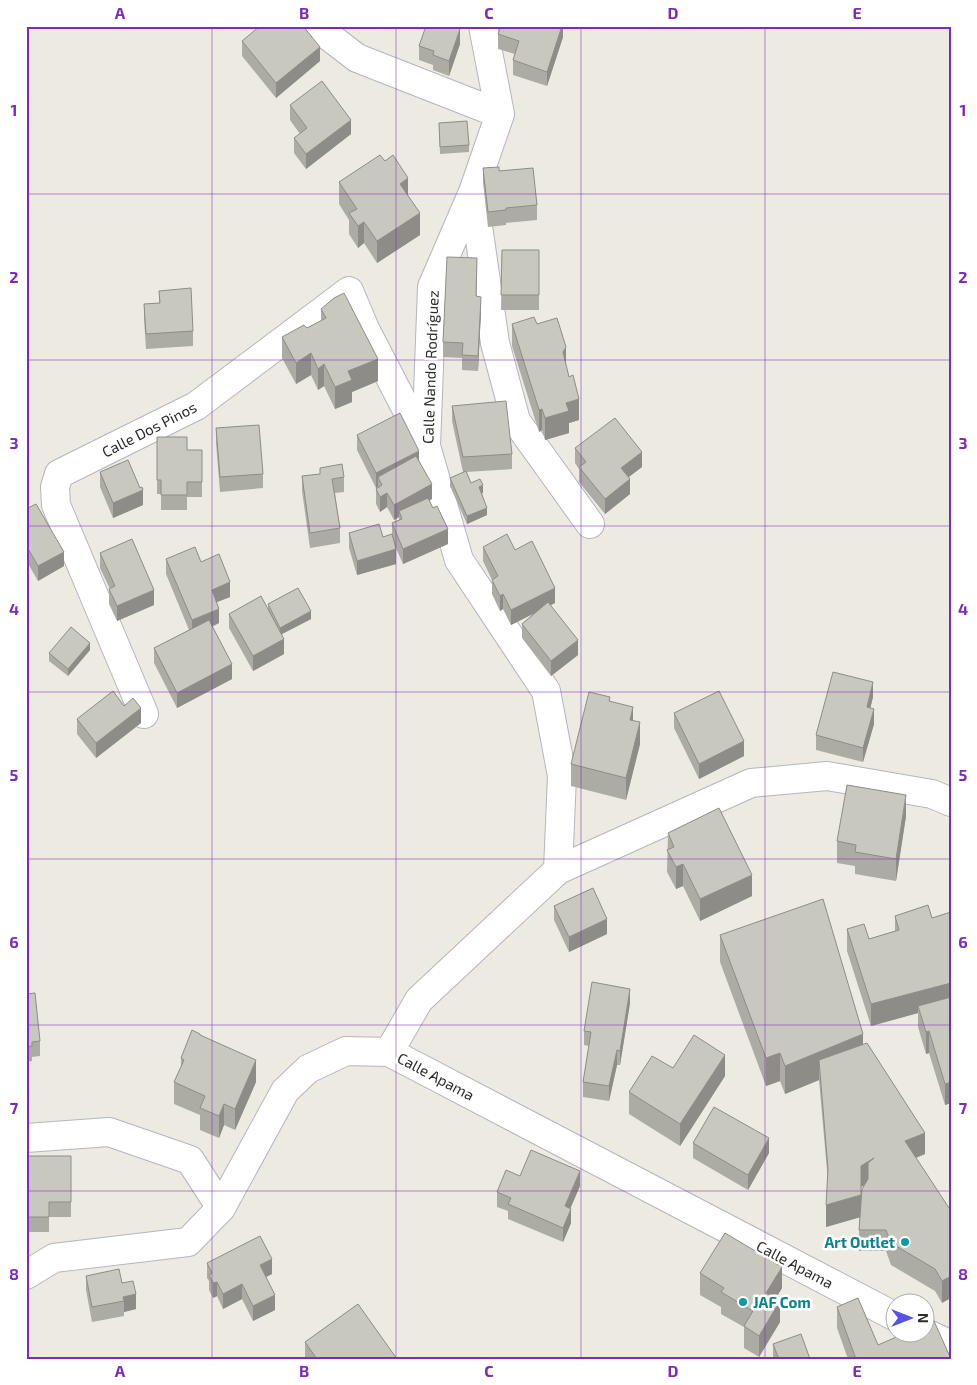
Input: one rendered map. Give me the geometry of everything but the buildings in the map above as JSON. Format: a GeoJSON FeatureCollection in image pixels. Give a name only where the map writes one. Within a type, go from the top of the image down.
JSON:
{"type":"FeatureCollection","features":[{"type":"Feature","properties":{"kind":"street"},"geometry":{"type":"LineString","coordinates":[[318,26],[357,58],[500,114]]}},
{"type":"Feature","properties":{"kind":"street"},"geometry":{"type":"LineString","coordinates":[[483,26],[500,114]]}},
{"type":"Feature","properties":{"kind":"street","name":"Calle Nando Rodríguez"},"geometry":{"type":"LineString","coordinates":[[500,114],[473,192],[432,287],[426,446],[459,560],[546,691],[562,776],[558,870]]}},
{"type":"Feature","properties":{"kind":"street"},"geometry":{"type":"LineString","coordinates":[[473,192],[494,343],[516,421],[590,524]]}},
{"type":"Feature","properties":{"kind":"street","name":"Calle Dos Pinos"},"geometry":{"type":"LineString","coordinates":[[144,714],[56,505],[55,487],[59,474],[196,406],[349,290],[365,329],[426,446]]}},
{"type":"Feature","properties":{"kind":"street"},"geometry":{"type":"LineString","coordinates":[[389,1052],[419,1000],[558,870],[751,783],[827,776],[932,794],[951,802]]}},
{"type":"Feature","properties":{"kind":"street","name":"Calle Apama"},"geometry":{"type":"LineString","coordinates":[[26,1275],[54,1258],[188,1242],[221,1208],[285,1091],[308,1069],[346,1051],[389,1052],[884,1311]]}},
{"type":"Feature","properties":{"kind":"street"},"geometry":{"type":"LineString","coordinates":[[26,1138],[110,1132],[190,1160],[221,1208]]}},
{"type":"Feature","properties":{"kind":"street"},"geometry":{"type":"LineString","coordinates":[[934,1337],[951,1345]]}},
{"type":"Feature","properties":{"kind":"place","name":"Art Outlet"},"geometry":{"type":"Point","coordinates":[905,1242]}},
{"type":"Feature","properties":{"kind":"place","name":"JAF Com"},"geometry":{"type":"Point","coordinates":[743,1302]}}]}
